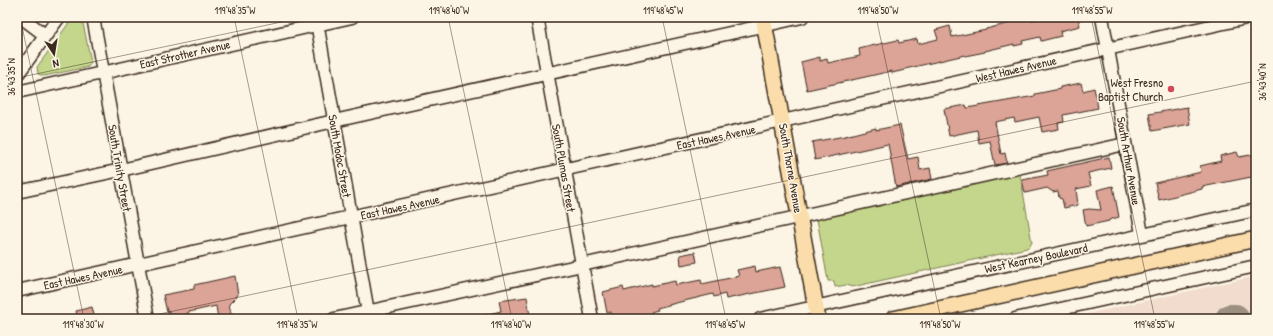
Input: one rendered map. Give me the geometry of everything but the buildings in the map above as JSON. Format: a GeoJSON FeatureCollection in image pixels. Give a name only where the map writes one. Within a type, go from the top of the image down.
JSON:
{"type":"FeatureCollection","features":[{"type":"Feature","properties":{"kind":"main road","name":"South Thorne Avenue"},"geometry":{"type":"LineString","coordinates":[[764,21],[817,313]]}},
{"type":"Feature","properties":{"kind":"main road"},"geometry":{"type":"LineString","coordinates":[[893,319],[1256,239]]}},
{"type":"Feature","properties":{"kind":"street"},"geometry":{"type":"LineString","coordinates":[[21,17],[46,35]]}},
{"type":"Feature","properties":{"kind":"street"},"geometry":{"type":"LineString","coordinates":[[17,75],[59,17]]}},
{"type":"Feature","properties":{"kind":"street","name":"South Trinity Street"},"geometry":{"type":"LineString","coordinates":[[93,17],[148,319]]}},
{"type":"Feature","properties":{"kind":"street","name":"East Strother Avenue"},"geometry":{"type":"LineString","coordinates":[[17,92],[317,21],[352,17]]}},
{"type":"Feature","properties":{"kind":"street","name":"South Plumas Street"},"geometry":{"type":"LineString","coordinates":[[536,17],[592,319]]}},
{"type":"Feature","properties":{"kind":"street"},"geometry":{"type":"LineString","coordinates":[[17,192],[121,170],[547,73],[764,21],[802,17]]}},
{"type":"Feature","properties":{"kind":"street","name":"South Arthur Avenue"},"geometry":{"type":"LineString","coordinates":[[1102,17],[1142,234]]}},
{"type":"Feature","properties":{"kind":"street","name":"West Hawes Avenue"},"geometry":{"type":"LineString","coordinates":[[782,122],[1251,17]]}},
{"type":"Feature","properties":{"kind":"street","name":"South Modoc Street"},"geometry":{"type":"LineString","coordinates":[[317,21],[368,315]]}},
{"type":"Feature","properties":{"kind":"street","name":"East Hawes Avenue"},"geometry":{"type":"LineString","coordinates":[[17,291],[782,122]]}},
{"type":"Feature","properties":{"kind":"street"},"geometry":{"type":"LineString","coordinates":[[334,319],[368,315],[799,216],[1126,144]]}},
{"type":"Feature","properties":{"kind":"street","name":"West Kearney Boulevard"},"geometry":{"type":"LineString","coordinates":[[760,319],[817,313],[1142,234],[1256,210]]}},
{"type":"Feature","properties":{"kind":"street"},"geometry":{"type":"LineString","coordinates":[[1015,319],[1256,266]]}},
{"type":"Feature","properties":{"kind":"shaded area"},"geometry":{"type":"Polygon","coordinates":[[[1256,276],[1256,319],[1064,319],[1256,276]]]}},
{"type":"Feature","properties":{"kind":"green space"},"geometry":{"type":"Polygon","coordinates":[[[78,17],[83,23],[91,62],[88,67],[44,76],[38,74],[37,67],[71,20],[78,17]]]}},
{"type":"Feature","properties":{"kind":"green space"},"geometry":{"type":"Polygon","coordinates":[[[1020,174],[1032,243],[1027,248],[852,287],[846,285],[835,287],[834,281],[828,281],[817,219],[1020,174]]]}},
{"type":"Feature","properties":{"kind":"taxiway"},"geometry":{"type":"LineString","coordinates":[[1230,319],[1235,319]]}},
{"type":"Feature","properties":{"kind":"place","name":"West Fresno Baptist Church"},"geometry":{"type":"Point","coordinates":[1171,89]}}]}
